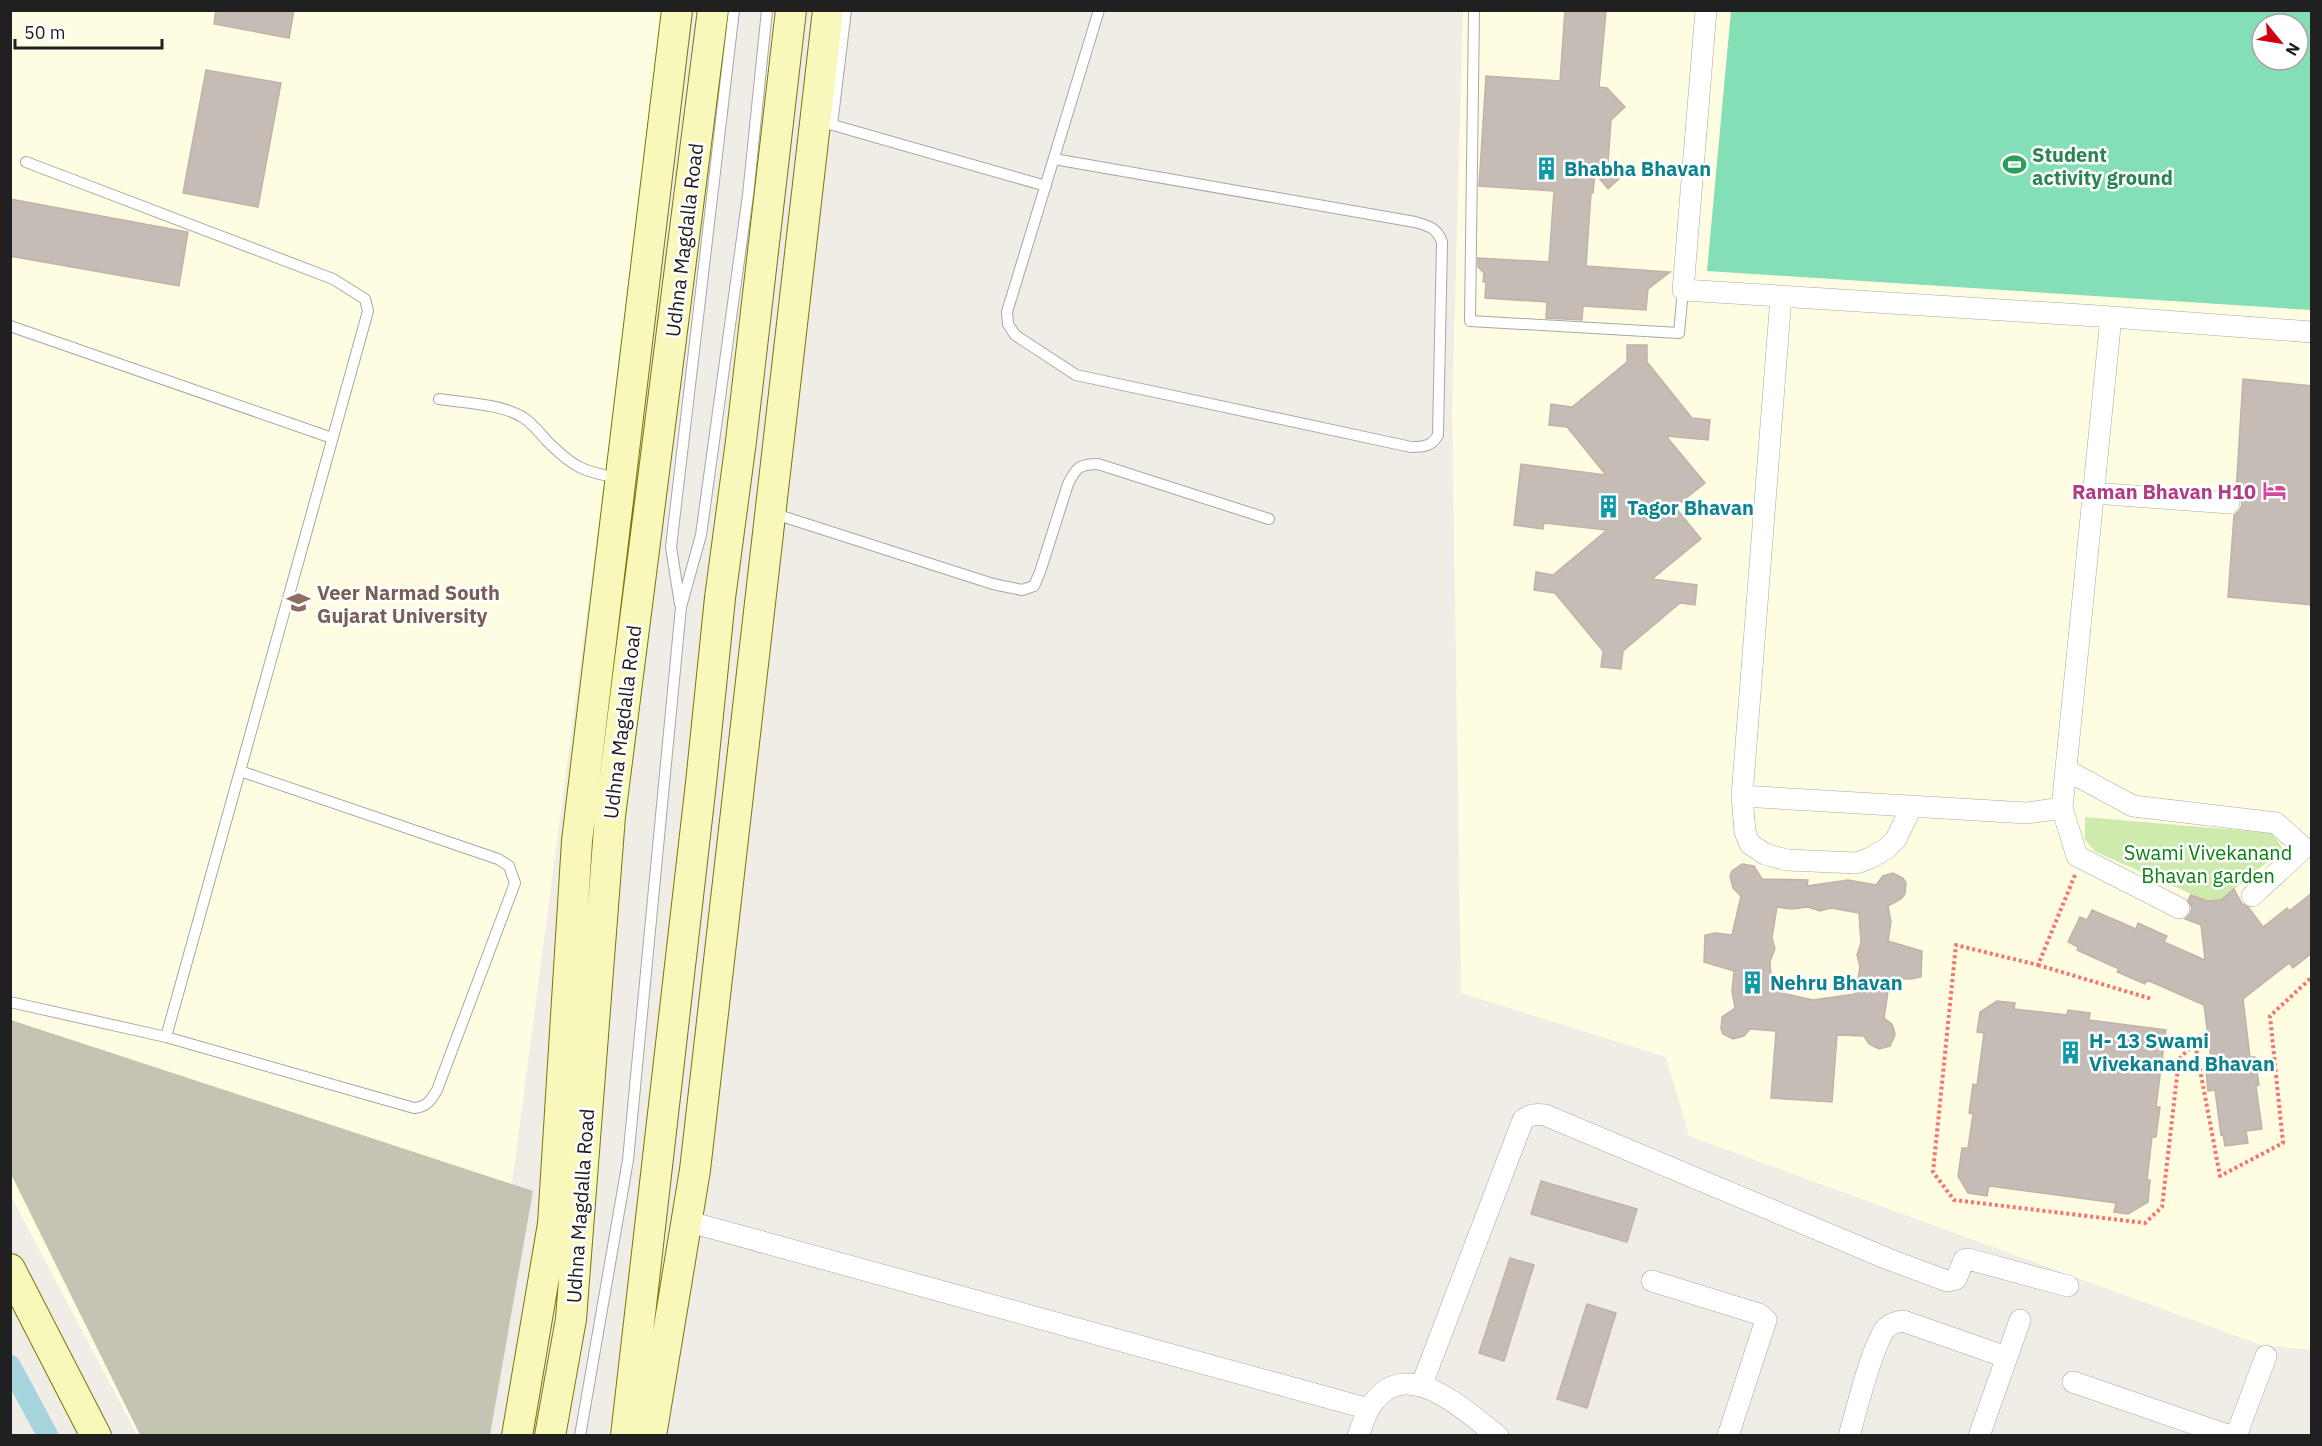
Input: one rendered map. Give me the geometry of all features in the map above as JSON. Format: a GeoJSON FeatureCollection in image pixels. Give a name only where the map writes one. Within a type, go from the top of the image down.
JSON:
{"type":"FeatureCollection","features":[{"type":"Feature","properties":{"kind":"street"},"geometry":{"type":"LineString","coordinates":[[517,1436],[553,1224],[577,841],[677,10]]}},
{"type":"Feature","properties":{"kind":"street","name":"Udhna Magdalla Road"},"geometry":{"type":"LineString","coordinates":[[550,1436],[571,1319],[610,816],[713,10]]}},
{"type":"Feature","properties":{"kind":"street"},"geometry":{"type":"LineString","coordinates":[[626,1436],[720,598],[741,441],[791,10]]}},
{"type":"Feature","properties":{"kind":"street"},"geometry":{"type":"LineString","coordinates":[[651,1436],[695,1170],[771,512],[824,122],[828,10]]}},
{"type":"Feature","properties":{"kind":"street"},"geometry":{"type":"LineString","coordinates":[[1706,10],[1683,290],[2312,332]]}},
{"type":"Feature","properties":{"kind":"street"},"geometry":{"type":"LineString","coordinates":[[1781,297],[1743,796],[1744,832],[1750,844],[1765,854],[1787,860],[1857,863],[1886,849],[1896,839],[1912,806]]}},
{"type":"Feature","properties":{"kind":"street"},"geometry":{"type":"LineString","coordinates":[[2111,317],[2062,808],[2077,856],[2179,908]]}},
{"type":"Feature","properties":{"kind":"street"},"geometry":{"type":"LineString","coordinates":[[2093,493],[2229,503]]}},
{"type":"Feature","properties":{"kind":"street"},"geometry":{"type":"LineString","coordinates":[[709,708],[745,746]]}},
{"type":"Feature","properties":{"kind":"street"},"geometry":{"type":"LineString","coordinates":[[2066,770],[2133,806],[2276,823],[2304,848],[2252,896]]}},
{"type":"Feature","properties":{"kind":"street"},"geometry":{"type":"LineString","coordinates":[[1743,796],[2027,813],[2062,808]]}},
{"type":"Feature","properties":{"kind":"street"},"geometry":{"type":"LineString","coordinates":[[1422,1384],[1523,1120],[1528,1115],[1545,1115],[1888,1259],[1947,1281],[1956,1279],[1964,1260],[1968,1259],[2068,1286]]}},
{"type":"Feature","properties":{"kind":"street"},"geometry":{"type":"LineString","coordinates":[[686,1221],[1369,1409]]}},
{"type":"Feature","properties":{"kind":"street"},"geometry":{"type":"LineString","coordinates":[[10,1269],[96,1436]]}},
{"type":"Feature","properties":{"kind":"street"},"geometry":{"type":"LineString","coordinates":[[1652,1281],[1760,1314],[1766,1320],[1728,1436]]}},
{"type":"Feature","properties":{"kind":"street"},"geometry":{"type":"LineString","coordinates":[[1979,1436],[2020,1320]]}},
{"type":"Feature","properties":{"kind":"street"},"geometry":{"type":"LineString","coordinates":[[1849,1436],[1875,1350],[1887,1328],[1894,1322],[1903,1321],[2006,1357]]}},
{"type":"Feature","properties":{"kind":"street"},"geometry":{"type":"LineString","coordinates":[[2236,1436],[2266,1356]]}},
{"type":"Feature","properties":{"kind":"street"},"geometry":{"type":"LineString","coordinates":[[2073,1382],[2230,1436]]}},
{"type":"Feature","properties":{"kind":"street"},"geometry":{"type":"LineString","coordinates":[[1358,1436],[1369,1409],[1385,1390],[1405,1383],[1422,1384],[1442,1395],[1498,1436]]}},
{"type":"Feature","properties":{"kind":"lane"},"geometry":{"type":"LineString","coordinates":[[681,607],[671,547],[734,10]]}},
{"type":"Feature","properties":{"kind":"lane"},"geometry":{"type":"LineString","coordinates":[[580,1436],[628,1160],[681,607],[700,535],[748,195],[767,10]]}},
{"type":"Feature","properties":{"kind":"lane"},"geometry":{"type":"LineString","coordinates":[[846,10],[824,122],[1046,186]]}},
{"type":"Feature","properties":{"kind":"lane"},"geometry":{"type":"LineString","coordinates":[[1054,159],[1430,226],[1438,233],[1442,242],[1438,435],[1433,443],[1423,447],[1411,447],[1076,375],[1015,335],[1008,324],[1007,312],[1046,186],[1054,159],[1100,10]]}},
{"type":"Feature","properties":{"kind":"lane"},"geometry":{"type":"LineString","coordinates":[[1474,10],[1470,321],[1679,333],[1683,290]]}},
{"type":"Feature","properties":{"kind":"lane"},"geometry":{"type":"LineString","coordinates":[[26,162],[333,279],[365,298],[368,311],[166,1037]]}},
{"type":"Feature","properties":{"kind":"lane"},"geometry":{"type":"LineString","coordinates":[[10,326],[332,438]]}},
{"type":"Feature","properties":{"kind":"lane"},"geometry":{"type":"LineString","coordinates":[[439,399],[503,410],[518,415],[578,468],[591,474],[621,479]]}},
{"type":"Feature","properties":{"kind":"lane"},"geometry":{"type":"LineString","coordinates":[[771,512],[1001,586],[1022,590],[1034,586],[1068,484],[1074,471],[1084,464],[1098,464],[1269,519]]}},
{"type":"Feature","properties":{"kind":"lane"},"geometry":{"type":"LineString","coordinates":[[10,1002],[166,1037],[414,1108],[422,1107],[430,1101],[437,1090],[515,883],[509,866],[498,860],[240,771]]}},
{"type":"Feature","properties":{"kind":"path"},"geometry":{"type":"LineString","coordinates":[[2038,965],[2082,859]]}},
{"type":"Feature","properties":{"kind":"path"},"geometry":{"type":"LineString","coordinates":[[2152,999],[2038,965],[1956,945],[1933,1172],[1954,1200],[2145,1222],[2162,1207],[2179,1059],[2195,1043],[2220,1176],[2283,1143],[2270,1016],[2312,976]]}},
{"type":"Feature","properties":{"kind":"shaded area","name":"Veer Narmad South Gujarat University"},"geometry":{"type":"Polygon","coordinates":[[[10,11],[666,11],[479,1435],[137,1435],[11,1196],[10,11]]]}},
{"type":"Feature","properties":{"kind":"shaded area"},"geometry":{"type":"Polygon","coordinates":[[[1463,11],[2311,11],[2311,1350],[2261,1345],[1689,1136],[1666,1057],[1461,993],[1452,411],[1463,11]]]}},
{"type":"Feature","properties":{"kind":"shaded area"},"geometry":{"type":"Polygon","coordinates":[[[11,1020],[533,1191],[490,1435],[140,1435],[11,1174],[11,1020]]]}},
{"type":"Feature","properties":{"kind":"green space","name":"Student activity ground"},"geometry":{"type":"Polygon","coordinates":[[[1731,11],[2311,11],[2311,310],[1707,271],[1731,11]]]}},
{"type":"Feature","properties":{"kind":"green space","name":"Swami Vivekanand Bhavan garden"},"geometry":{"type":"Polygon","coordinates":[[[2085,817],[2272,833],[2283,849],[2221,900],[2207,901],[2096,852],[2085,840],[2085,817]]]}},
{"type":"Feature","properties":{"kind":"building"},"geometry":{"type":"Polygon","coordinates":[[[216,10],[294,10],[289,38],[214,24],[216,10]]]}},
{"type":"Feature","properties":{"kind":"building","name":"Bhabha Bhavan"},"geometry":{"type":"Polygon","coordinates":[[[1565,10],[1606,12],[1599,87],[1607,88],[1625,107],[1611,120],[1608,163],[1621,177],[1608,189],[1595,173],[1593,193],[1591,193],[1586,266],[1670,272],[1648,289],[1646,310],[1583,306],[1582,320],[1546,318],[1547,302],[1485,298],[1486,282],[1483,282],[1484,273],[1478,267],[1478,258],[1549,262],[1554,191],[1479,186],[1486,76],[1560,81],[1565,10]]]}},
{"type":"Feature","properties":{"kind":"building"},"geometry":{"type":"Polygon","coordinates":[[[206,70],[281,83],[258,207],[183,193],[206,70]]]}},
{"type":"Feature","properties":{"kind":"building"},"geometry":{"type":"Polygon","coordinates":[[[10,199],[188,232],[179,286],[10,256],[10,199]]]}},
{"type":"Feature","properties":{"kind":"building","name":"Tagor Bhavan"},"geometry":{"type":"Polygon","coordinates":[[[1627,345],[1647,345],[1647,362],[1692,418],[1710,420],[1708,440],[1666,436],[1705,483],[1675,507],[1701,539],[1652,579],[1697,585],[1695,605],[1680,603],[1623,651],[1621,669],[1601,667],[1603,651],[1555,593],[1534,590],[1536,572],[1553,575],[1607,530],[1544,523],[1543,529],[1514,525],[1521,464],[1606,475],[1567,427],[1549,425],[1551,404],[1572,407],[1627,362],[1627,345]]]}},
{"type":"Feature","properties":{"kind":"building","name":"Raman Bhavan H10"},"geometry":{"type":"Polygon","coordinates":[[[2243,379],[2312,386],[2312,605],[2228,597],[2234,515],[2242,505],[2236,492],[2243,379]]]}},
{"type":"Feature","properties":{"kind":"building","name":"Nehru Bhavan"},"geometry":{"type":"Polygon","coordinates":[[[1742,864],[1754,866],[1762,879],[1808,880],[1807,886],[1848,880],[1876,885],[1883,876],[1893,873],[1903,878],[1906,883],[1905,894],[1888,906],[1891,922],[1888,941],[1922,951],[1921,977],[1890,978],[1884,1018],[1892,1024],[1894,1030],[1895,1035],[1890,1046],[1879,1049],[1869,1044],[1864,1036],[1837,1035],[1832,1102],[1771,1098],[1776,1031],[1750,1029],[1744,1036],[1733,1039],[1723,1034],[1722,1017],[1735,1008],[1732,991],[1734,971],[1704,962],[1705,935],[1715,933],[1732,935],[1741,896],[1733,888],[1730,876],[1732,871],[1742,864]],[[1777,907],[1772,938],[1775,949],[1770,961],[1772,991],[1813,1000],[1855,994],[1860,967],[1857,955],[1861,943],[1859,913],[1831,908],[1820,911],[1808,907],[1792,909],[1777,907]]]}},
{"type":"Feature","properties":{"kind":"building"},"geometry":{"type":"Polygon","coordinates":[[[2234,889],[2242,904],[2249,908],[2263,927],[2287,908],[2289,911],[2312,893],[2312,953],[2293,968],[2289,963],[2243,999],[2250,1057],[2255,1057],[2259,1085],[2256,1086],[2262,1129],[2246,1131],[2248,1143],[2225,1146],[2223,1134],[2221,1135],[2215,1090],[2208,1091],[2205,1060],[2211,1059],[2204,1005],[2147,980],[2145,984],[2117,972],[2119,969],[2077,950],[2078,947],[2068,942],[2080,917],[2087,920],[2092,910],[2136,929],[2138,923],[2167,936],[2164,942],[2205,960],[2201,925],[2185,919],[2192,908],[2188,900],[2191,895],[2207,901],[2221,900],[2234,889]]]}},
{"type":"Feature","properties":{"kind":"building","name":"H- 13 Swami Vivekanand Bhavan"},"geometry":{"type":"Polygon","coordinates":[[[1997,1001],[2015,1003],[2014,1009],[2067,1015],[2068,1010],[2090,1013],[2089,1020],[2166,1030],[2156,1107],[2160,1107],[2156,1137],[2152,1137],[2147,1180],[2150,1180],[2148,1202],[2128,1214],[2114,1212],[2116,1203],[1989,1186],[1987,1196],[1968,1193],[1958,1176],[1962,1148],[1968,1148],[1973,1114],[1969,1113],[1973,1084],[1977,1085],[1984,1033],[1977,1032],[1980,1012],[1997,1001]]]}},
{"type":"Feature","properties":{"kind":"building"},"geometry":{"type":"Polygon","coordinates":[[[1541,1181],[1637,1209],[1627,1242],[1531,1214],[1541,1181]]]}},
{"type":"Feature","properties":{"kind":"building"},"geometry":{"type":"Polygon","coordinates":[[[1510,1258],[1534,1265],[1504,1361],[1479,1353],[1510,1258]]]}},
{"type":"Feature","properties":{"kind":"building"},"geometry":{"type":"Polygon","coordinates":[[[1587,1304],[1616,1313],[1587,1408],[1557,1399],[1587,1304]]]}},
{"type":"Feature","properties":{"kind":"waterway"},"geometry":{"type":"LineString","coordinates":[[10,1365],[48,1436]]}},
{"type":"Feature","properties":{"kind":"place","name":"Student activity ground"},"geometry":{"type":"Point","coordinates":[2014,165]}},
{"type":"Feature","properties":{"kind":"place","name":"Bhabha Bhavan"},"geometry":{"type":"Point","coordinates":[1546,168]}},
{"type":"Feature","properties":{"kind":"place","name":"Raman Bhavan H10"},"geometry":{"type":"Point","coordinates":[2274,491]}},
{"type":"Feature","properties":{"kind":"place","name":"Tagor Bhavan"},"geometry":{"type":"Point","coordinates":[1609,507]}},
{"type":"Feature","properties":{"kind":"place","name":"Veer Narmad South Gujarat University"},"geometry":{"type":"Point","coordinates":[299,603]}},
{"type":"Feature","properties":{"kind":"place","name":"Nehru Bhavan"},"geometry":{"type":"Point","coordinates":[1752,982]}},
{"type":"Feature","properties":{"kind":"place","name":"H- 13 Swami Vivekanand Bhavan"},"geometry":{"type":"Point","coordinates":[2071,1052]}}]}
